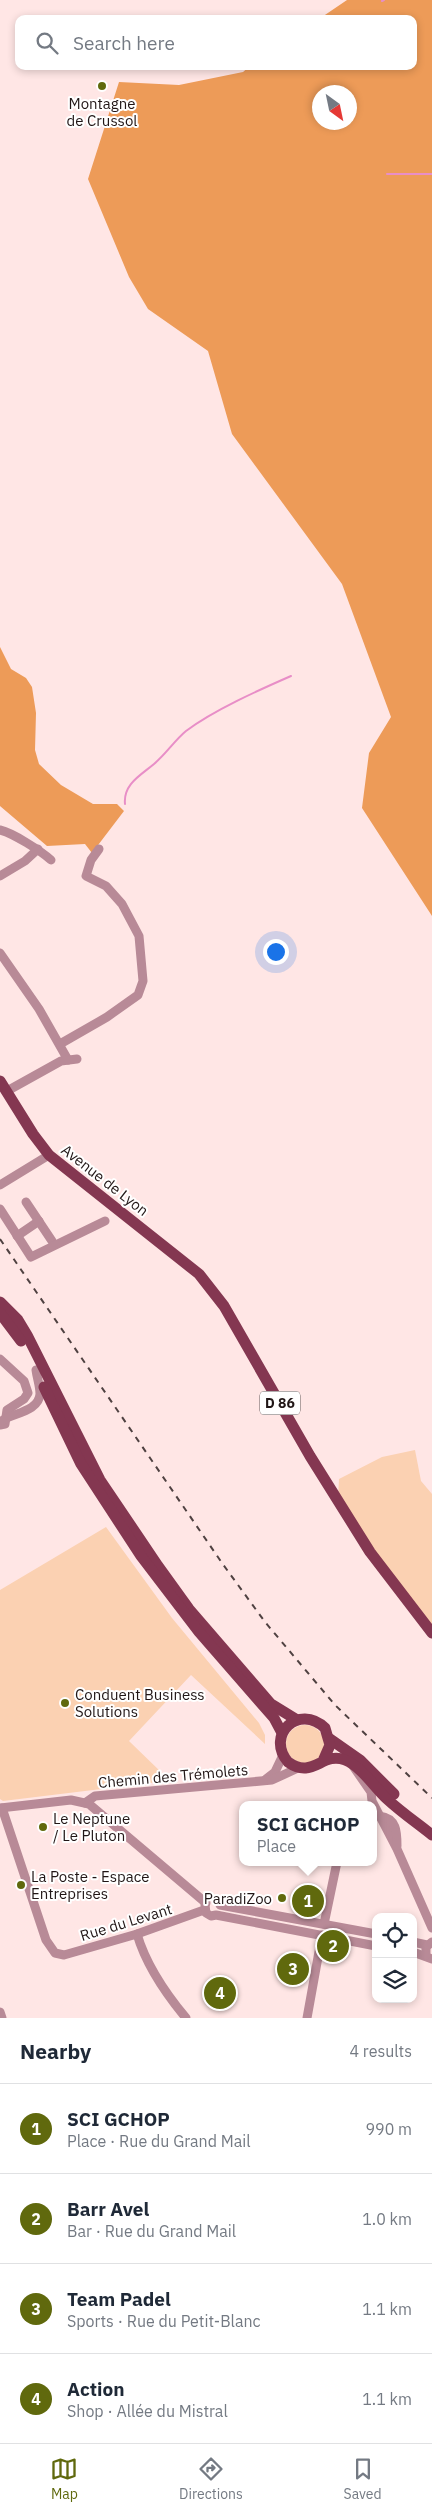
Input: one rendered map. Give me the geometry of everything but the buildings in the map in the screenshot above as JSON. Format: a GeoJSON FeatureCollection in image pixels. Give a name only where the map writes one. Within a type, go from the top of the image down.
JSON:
{"type":"FeatureCollection","features":[{"type":"Feature","properties":{"kind":"main road","name":"Avenue de Lyon"},"geometry":{"type":"LineString","coordinates":[[0,1081],[33,1134],[49,1155],[126,1214],[210,1286],[224,1306],[310,1456],[370,1552],[432,1633]]}},
{"type":"Feature","properties":{"kind":"main road"},"geometry":{"type":"LineString","coordinates":[[0,1302],[18,1320],[27,1335],[96,1474],[158,1566],[205,1628],[271,1704],[297,1720]]}},
{"type":"Feature","properties":{"kind":"main road"},"geometry":{"type":"LineString","coordinates":[[0,1312],[15,1330],[82,1464],[110,1511],[177,1606],[274,1718],[282,1733]]}},
{"type":"Feature","properties":{"kind":"main road"},"geometry":{"type":"LineString","coordinates":[[432,1825],[405,1805],[360,1760],[330,1739],[320,1724],[309,1719],[297,1720],[282,1733],[280,1747],[282,1755],[288,1762],[298,1768],[311,1768],[323,1761],[341,1758],[352,1763],[393,1804],[432,1835]]}},
{"type":"Feature","properties":{"kind":"main road"},"geometry":{"type":"LineString","coordinates":[[323,1761],[329,1751],[330,1739]]}},
{"type":"Feature","properties":{"kind":"street"},"geometry":{"type":"LineString","coordinates":[[0,830],[10,832],[27,845],[38,849],[51,860]]}},
{"type":"Feature","properties":{"kind":"street"},"geometry":{"type":"LineString","coordinates":[[0,876],[25,861],[38,849]]}},
{"type":"Feature","properties":{"kind":"street"},"geometry":{"type":"LineString","coordinates":[[60,1044],[107,1017],[138,995],[143,981],[139,936],[122,904],[106,886],[86,876],[91,860],[100,849]]}},
{"type":"Feature","properties":{"kind":"street"},"geometry":{"type":"LineString","coordinates":[[0,953],[72,1060],[61,1060],[6,1091]]}},
{"type":"Feature","properties":{"kind":"street"},"geometry":{"type":"LineString","coordinates":[[0,1185],[49,1155]]}},
{"type":"Feature","properties":{"kind":"street"},"geometry":{"type":"LineString","coordinates":[[26,1202],[52,1241]]}},
{"type":"Feature","properties":{"kind":"street"},"geometry":{"type":"LineString","coordinates":[[0,1209],[31,1257],[105,1221]]}},
{"type":"Feature","properties":{"kind":"street"},"geometry":{"type":"LineString","coordinates":[[17,1236],[39,1222]]}},
{"type":"Feature","properties":{"kind":"street"},"geometry":{"type":"LineString","coordinates":[[0,1359],[24,1381],[27,1388],[24,1399],[5,1412],[2,1422]]}},
{"type":"Feature","properties":{"kind":"street"},"geometry":{"type":"LineString","coordinates":[[2,1422],[23,1412],[38,1401],[40,1393],[36,1370]]}},
{"type":"Feature","properties":{"kind":"street","name":"Chemin des Trémolets"},"geometry":{"type":"LineString","coordinates":[[261,1781],[275,1772],[282,1755]]}},
{"type":"Feature","properties":{"kind":"street"},"geometry":{"type":"LineString","coordinates":[[352,1763],[356,1773],[371,1792],[374,1801]]}},
{"type":"Feature","properties":{"kind":"street","name":"Chemin des Trémolets"},"geometry":{"type":"LineString","coordinates":[[1,1808],[70,1800],[85,1803],[95,1796],[202,1784],[261,1781],[277,1778],[298,1768]]}},
{"type":"Feature","properties":{"kind":"street"},"geometry":{"type":"LineString","coordinates":[[85,1803],[93,1806],[205,1906],[208,1915],[372,1945]]}},
{"type":"Feature","properties":{"kind":"street","name":"Rue du Levant"},"geometry":{"type":"LineString","coordinates":[[1,1808],[46,1940],[55,1953],[64,1955],[138,1934],[205,1906]]}},
{"type":"Feature","properties":{"kind":"street"},"geometry":{"type":"LineString","coordinates":[[377,1810],[397,1849],[432,1928],[429,1943],[425,1950],[429,1957]]}},
{"type":"Feature","properties":{"kind":"street"},"geometry":{"type":"LineString","coordinates":[[307,2018],[322,1935],[318,1930],[324,1924],[335,1866]]}},
{"type":"Feature","properties":{"kind":"street"},"geometry":{"type":"LineString","coordinates":[[205,1906],[213,1900],[220,1905],[372,1933]]}},
{"type":"Feature","properties":{"kind":"street"},"geometry":{"type":"LineString","coordinates":[[216,1915],[220,1905]]}},
{"type":"Feature","properties":{"kind":"street"},"geometry":{"type":"LineString","coordinates":[[138,1934],[167,1995],[186,2018]]}},
{"type":"Feature","properties":{"kind":"street"},"geometry":{"type":"LineString","coordinates":[[417,1953],[429,1957]]}},
{"type":"Feature","properties":{"kind":"street"},"geometry":{"type":"LineString","coordinates":[[0,2012],[2,2018]]}},
{"type":"Feature","properties":{"kind":"shaded area"},"geometry":{"type":"Polygon","coordinates":[[[347,0],[432,0],[432,916],[362,808],[369,753],[391,717],[342,584],[232,434],[208,351],[148,309],[129,277],[88,179],[119,82],[179,85],[245,70],[417,70],[417,15],[325,15],[347,0]]]}},
{"type":"Feature","properties":{"kind":"shaded area"},"geometry":{"type":"Polygon","coordinates":[[[0,647],[11,669],[26,678],[32,687],[36,713],[35,750],[39,764],[61,785],[93,804],[117,804],[124,811],[92,853],[85,844],[47,846],[0,806],[0,647]]]}},
{"type":"Feature","properties":{"kind":"shaded area"},"geometry":{"type":"Polygon","coordinates":[[[415,1450],[421,1481],[432,1494],[432,1633],[338,1499],[339,1479],[382,1457],[415,1450]]]}},
{"type":"Feature","properties":{"kind":"shaded area"},"geometry":{"type":"Polygon","coordinates":[[[106,1527],[172,1618],[259,1723],[265,1735],[265,1744],[191,1675],[129,1741],[162,1773],[167,1781],[3,1801],[0,1799],[0,1590],[106,1527]]]}},
{"type":"Feature","properties":{"kind":"shaded area"},"geometry":{"type":"Polygon","coordinates":[[[305,1725],[319,1730],[324,1744],[319,1758],[305,1763],[291,1758],[286,1744],[291,1730],[305,1725]]]}},
{"type":"Feature","properties":{"kind":"waterway"},"geometry":{"type":"LineString","coordinates":[[387,174],[432,174]]}},
{"type":"Feature","properties":{"kind":"waterway"},"geometry":{"type":"LineString","coordinates":[[125,804],[125,797],[130,785],[186,731],[223,708],[291,676]]}},
{"type":"Feature","properties":{"kind":"railway"},"geometry":{"type":"LineString","coordinates":[[0,1239],[222,1563],[265,1622],[335,1705],[432,1798]]}},
{"type":"Feature","properties":{"kind":"place","name":"Montagne de Crussol"},"geometry":{"type":"Point","coordinates":[102,86]}},
{"type":"Feature","properties":{"kind":"place","name":"Conduent Business Solutions"},"geometry":{"type":"Point","coordinates":[65,1703]}},
{"type":"Feature","properties":{"kind":"place","name":"Le Neptune / Le Pluton"},"geometry":{"type":"Point","coordinates":[43,1827]}},
{"type":"Feature","properties":{"kind":"place","name":"La Poste - Espace Entreprises"},"geometry":{"type":"Point","coordinates":[21,1885]}},
{"type":"Feature","properties":{"kind":"place","name":"ParadiZoo"},"geometry":{"type":"Point","coordinates":[282,1898]}},
{"type":"Feature","properties":{"kind":"place","name":"SCI GCHOP"},"geometry":{"type":"Point","coordinates":[308,1901]}},
{"type":"Feature","properties":{"kind":"place","name":"Barr Avel"},"geometry":{"type":"Point","coordinates":[333,1946]}},
{"type":"Feature","properties":{"kind":"place","name":"Team Padel"},"geometry":{"type":"Point","coordinates":[293,1969]}},
{"type":"Feature","properties":{"kind":"place","name":"Action"},"geometry":{"type":"Point","coordinates":[220,1993]}}]}
